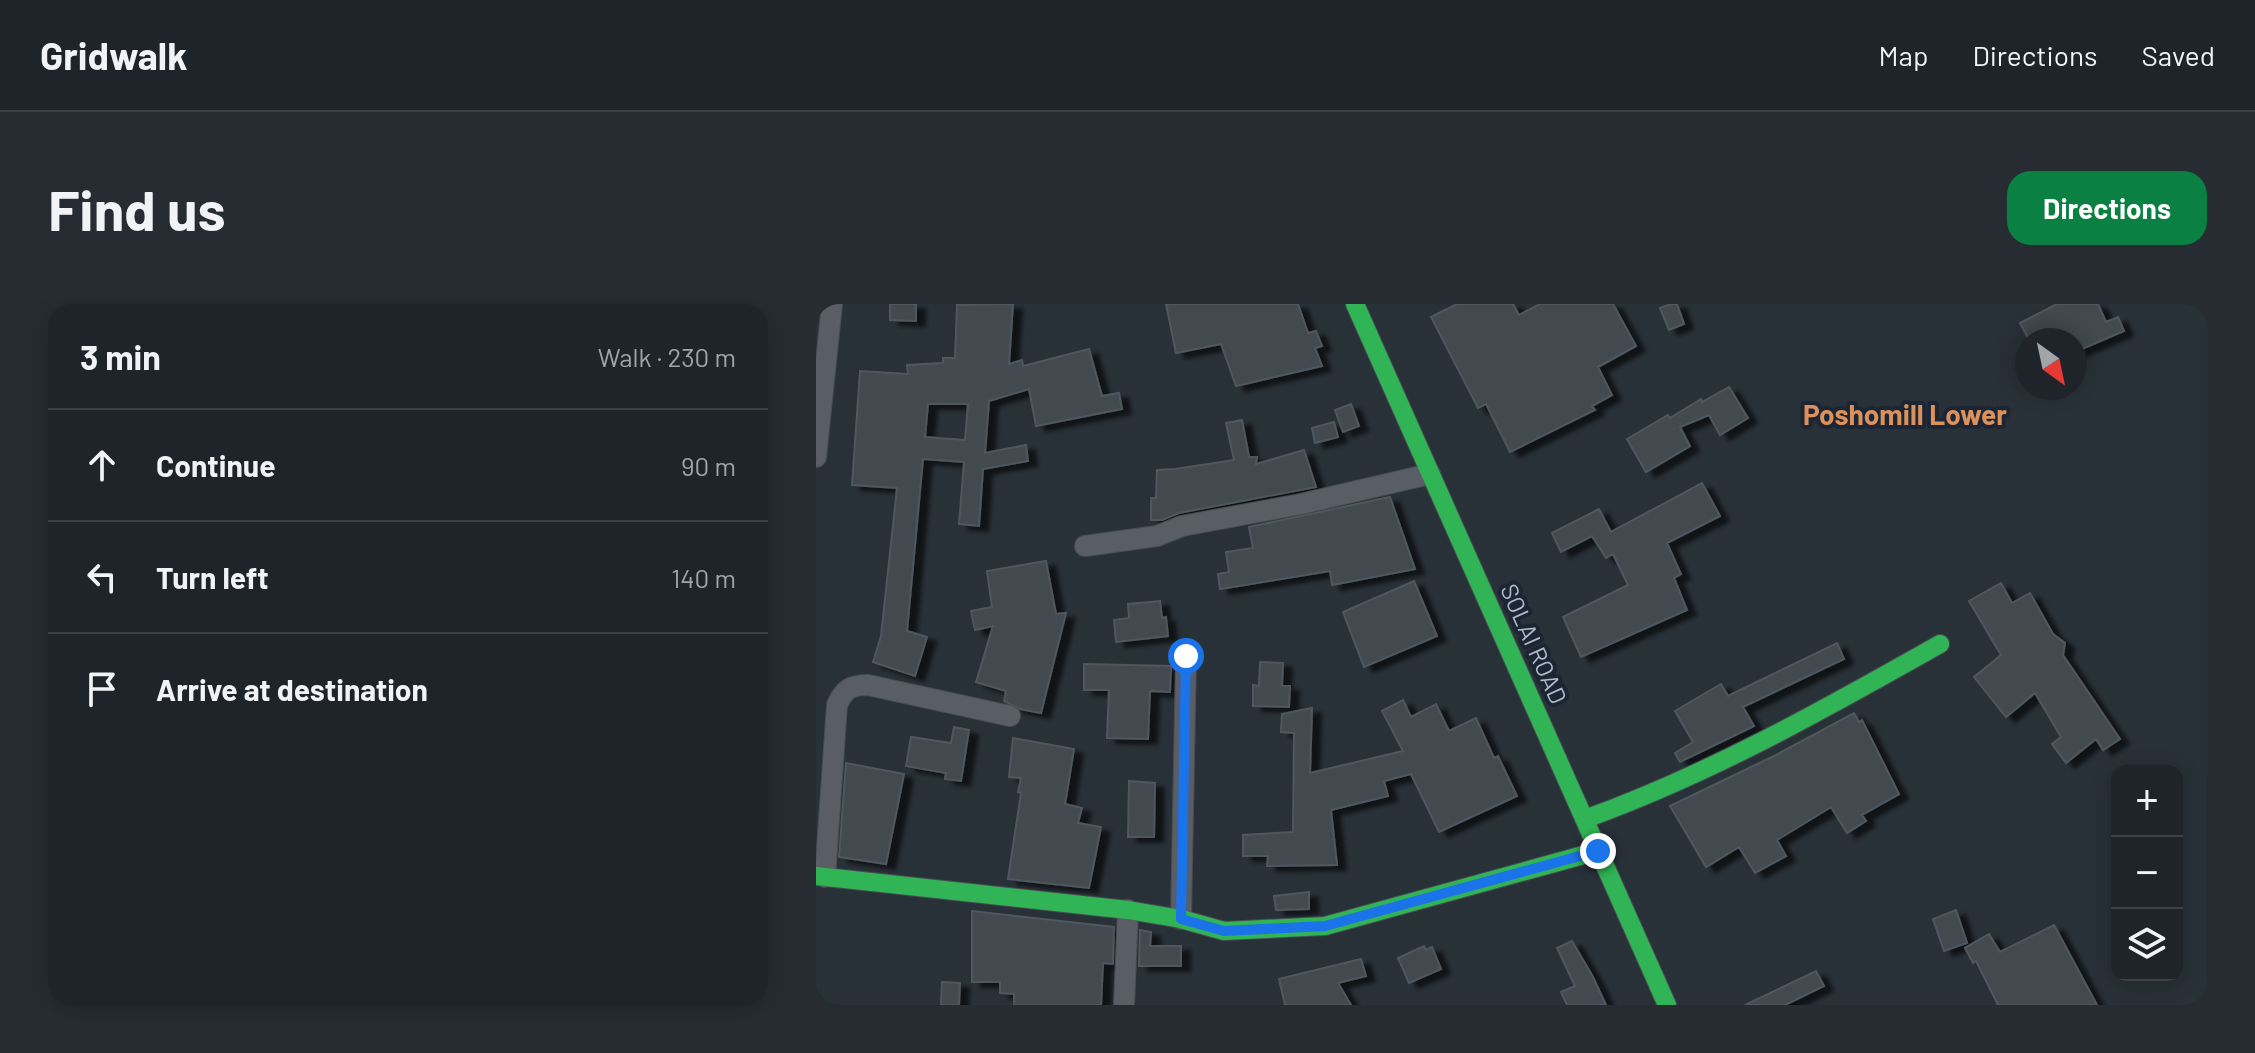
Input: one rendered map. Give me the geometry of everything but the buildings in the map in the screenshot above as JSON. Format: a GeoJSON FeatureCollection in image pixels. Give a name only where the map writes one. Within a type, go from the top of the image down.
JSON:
{"type":"FeatureCollection","features":[{"type":"Feature","properties":{"kind":"main road","name":"SOLAI ROAD"},"geometry":{"type":"LineString","coordinates":[[1355,304],[1667,1005]]}},
{"type":"Feature","properties":{"kind":"main road"},"geometry":{"type":"LineString","coordinates":[[1585,819],[1632,803],[1808,718],[1940,644]]}},
{"type":"Feature","properties":{"kind":"main road"},"geometry":{"type":"LineString","coordinates":[[820,877],[1128,910],[1181,919],[1224,931],[1325,926],[1598,851]]}},
{"type":"Feature","properties":{"kind":"street"},"geometry":{"type":"LineString","coordinates":[[816,457],[832,304]]}},
{"type":"Feature","properties":{"kind":"street"},"geometry":{"type":"LineString","coordinates":[[1085,546],[1157,536],[1182,526],[1301,504],[1430,474]]}},
{"type":"Feature","properties":{"kind":"street"},"geometry":{"type":"LineString","coordinates":[[1181,919],[1186,656]]}},
{"type":"Feature","properties":{"kind":"street"},"geometry":{"type":"LineString","coordinates":[[820,877],[837,705],[842,693],[852,685],[868,685],[1010,716]]}},
{"type":"Feature","properties":{"kind":"street"},"geometry":{"type":"LineString","coordinates":[[1124,1005],[1128,910]]}},
{"type":"Feature","properties":{"kind":"traffic: fast"},"geometry":{"type":"LineString","coordinates":[[1355,304],[1667,1005]]}},
{"type":"Feature","properties":{"kind":"traffic: fast"},"geometry":{"type":"LineString","coordinates":[[1585,819],[1722,761],[1940,644]]}},
{"type":"Feature","properties":{"kind":"traffic: fast"},"geometry":{"type":"LineString","coordinates":[[816,876],[1128,910],[1181,919],[1224,931],[1325,926],[1598,851]]}},
{"type":"Feature","properties":{"kind":"district","name":"Poshomill Lower"},"geometry":{"type":"Point","coordinates":[1905,415]}},
{"type":"Feature","properties":{"kind":"route"},"geometry":{"type":"LineString","coordinates":[[1186,656],[1181,919],[1224,931],[1325,926],[1598,851]]}}]}
